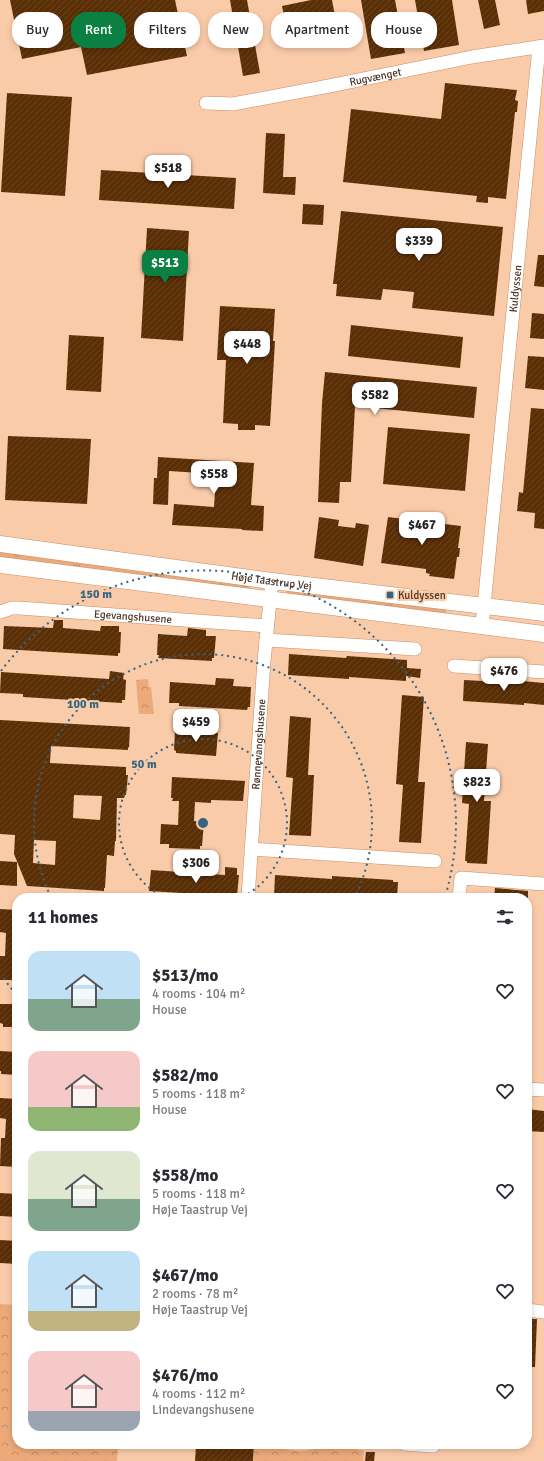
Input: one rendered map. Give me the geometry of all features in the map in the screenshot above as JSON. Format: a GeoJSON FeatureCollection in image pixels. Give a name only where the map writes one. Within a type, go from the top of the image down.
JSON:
{"type":"FeatureCollection","features":[{"type":"Feature","properties":{"kind":"street","name":"Rugvænget"},"geometry":{"type":"LineString","coordinates":[[206,103],[233,104],[472,57],[542,46]]}},
{"type":"Feature","properties":{"kind":"street","name":"Kuldyssen"},"geometry":{"type":"LineString","coordinates":[[482,626],[542,46]]}},
{"type":"Feature","properties":{"kind":"street","name":"Høje Taastrup Vej"},"geometry":{"type":"LineString","coordinates":[[0,544],[272,581],[544,613]]}},
{"type":"Feature","properties":{"kind":"street","name":"Høje Taastrup Vej"},"geometry":{"type":"LineString","coordinates":[[0,565],[544,634]]}},
{"type":"Feature","properties":{"kind":"street","name":"Rønnevangshusene"},"geometry":{"type":"LineString","coordinates":[[248,893],[267,626],[272,581]]}},
{"type":"Feature","properties":{"kind":"street","name":"Egevangshusene"},"geometry":{"type":"LineString","coordinates":[[0,612],[12,608],[19,608],[267,626]]}},
{"type":"Feature","properties":{"kind":"street"},"geometry":{"type":"LineString","coordinates":[[266,640],[415,649]]}},
{"type":"Feature","properties":{"kind":"street"},"geometry":{"type":"LineString","coordinates":[[454,666],[544,672]]}},
{"type":"Feature","properties":{"kind":"street"},"geometry":{"type":"LineString","coordinates":[[251,849],[435,861]]}},
{"type":"Feature","properties":{"kind":"street"},"geometry":{"type":"LineString","coordinates":[[460,893],[461,878],[544,884]]}},
{"type":"Feature","properties":{"kind":"street"},"geometry":{"type":"LineString","coordinates":[[532,1089],[544,1090]]}},
{"type":"Feature","properties":{"kind":"street"},"geometry":{"type":"LineString","coordinates":[[532,1311],[544,1312]]}},
{"type":"Feature","properties":{"kind":"green space"},"geometry":{"type":"Polygon","coordinates":[[[0,552],[250,584],[249,590],[0,558],[0,552]]]}},
{"type":"Feature","properties":{"kind":"green space"},"geometry":{"type":"Polygon","coordinates":[[[287,588],[447,609],[446,615],[286,595],[287,588]]]}},
{"type":"Feature","properties":{"kind":"green space"},"geometry":{"type":"Polygon","coordinates":[[[148,679],[149,687],[151,687],[154,714],[139,714],[136,680],[148,679]]]}},
{"type":"Feature","properties":{"kind":"green space"},"geometry":{"type":"Polygon","coordinates":[[[0,1304],[12,1305],[12,1449],[118,1449],[117,1461],[0,1461],[0,1304]]]}},
{"type":"Feature","properties":{"kind":"green space"},"geometry":{"type":"Polygon","coordinates":[[[254,1449],[284,1449],[295,1451],[356,1449],[364,1451],[363,1461],[254,1461],[254,1449]]]}},
{"type":"Feature","properties":{"kind":"building"},"geometry":{"type":"Polygon","coordinates":[[[10,0],[175,0],[178,12],[134,12],[134,48],[185,48],[187,56],[87,75],[81,48],[126,48],[126,12],[71,12],[71,48],[76,48],[22,59],[20,48],[63,48],[63,12],[12,12],[10,0]]]}},
{"type":"Feature","properties":{"kind":"building"},"geometry":{"type":"Polygon","coordinates":[[[230,0],[247,0],[249,12],[232,12],[230,0]]]}},
{"type":"Feature","properties":{"kind":"building"},"geometry":{"type":"Polygon","coordinates":[[[311,0],[332,0],[334,12],[283,12],[282,6],[311,0]]]}},
{"type":"Feature","properties":{"kind":"building"},"geometry":{"type":"Polygon","coordinates":[[[361,0],[395,0],[397,12],[371,12],[371,48],[404,48],[405,53],[371,59],[361,0]]]}},
{"type":"Feature","properties":{"kind":"building"},"geometry":{"type":"Polygon","coordinates":[[[415,0],[452,0],[459,45],[424,51],[423,48],[437,48],[437,12],[417,12],[415,0]]]}},
{"type":"Feature","properties":{"kind":"building"},"geometry":{"type":"Polygon","coordinates":[[[478,0],[495,0],[500,25],[484,29],[478,0]]]}},
{"type":"Feature","properties":{"kind":"building"},"geometry":{"type":"Polygon","coordinates":[[[526,0],[544,0],[544,11],[528,14],[526,0]]]}},
{"type":"Feature","properties":{"kind":"building"},"geometry":{"type":"Polygon","coordinates":[[[238,48],[256,48],[260,73],[243,76],[238,48]]]}},
{"type":"Feature","properties":{"kind":"building"},"geometry":{"type":"Polygon","coordinates":[[[445,83],[517,90],[515,100],[518,101],[517,112],[515,112],[506,199],[488,197],[488,203],[476,202],[477,196],[343,182],[351,109],[441,119],[445,83]]]}},
{"type":"Feature","properties":{"kind":"building"},"geometry":{"type":"Polygon","coordinates":[[[7,93],[72,97],[65,196],[1,192],[7,93]]]}},
{"type":"Feature","properties":{"kind":"building"},"geometry":{"type":"Polygon","coordinates":[[[266,133],[285,134],[283,177],[296,177],[295,195],[263,193],[266,133]]]}},
{"type":"Feature","properties":{"kind":"building"},"geometry":{"type":"Polygon","coordinates":[[[101,170],[236,178],[234,209],[99,200],[101,170]]]}},
{"type":"Feature","properties":{"kind":"building"},"geometry":{"type":"Polygon","coordinates":[[[303,204],[324,205],[323,225],[302,224],[303,204]]]}},
{"type":"Feature","properties":{"kind":"building"},"geometry":{"type":"Polygon","coordinates":[[[341,211],[503,227],[494,316],[412,308],[414,292],[383,289],[381,300],[336,296],[337,284],[333,284],[341,211]]]}},
{"type":"Feature","properties":{"kind":"building"},"geometry":{"type":"Polygon","coordinates":[[[147,228],[189,231],[183,341],[141,338],[147,228]]]}},
{"type":"Feature","properties":{"kind":"building"},"geometry":{"type":"Polygon","coordinates":[[[538,255],[544,255],[544,287],[534,286],[538,255]]]}},
{"type":"Feature","properties":{"kind":"building"},"geometry":{"type":"Polygon","coordinates":[[[220,306],[275,309],[273,341],[275,341],[270,426],[255,425],[255,430],[238,430],[238,424],[223,423],[226,360],[217,360],[220,306]]]}},
{"type":"Feature","properties":{"kind":"building"},"geometry":{"type":"Polygon","coordinates":[[[532,313],[544,314],[544,339],[530,338],[532,313]]]}},
{"type":"Feature","properties":{"kind":"building"},"geometry":{"type":"Polygon","coordinates":[[[351,325],[463,337],[460,368],[348,356],[351,325]]]}},
{"type":"Feature","properties":{"kind":"building"},"geometry":{"type":"Polygon","coordinates":[[[69,335],[104,337],[101,392],[66,390],[69,335]]]}},
{"type":"Feature","properties":{"kind":"building"},"geometry":{"type":"Polygon","coordinates":[[[528,356],[544,357],[544,390],[525,388],[528,356]]]}},
{"type":"Feature","properties":{"kind":"building"},"geometry":{"type":"Polygon","coordinates":[[[325,372],[477,387],[474,418],[355,406],[351,482],[340,482],[339,503],[318,502],[322,403],[325,372]]]}},
{"type":"Feature","properties":{"kind":"building"},"geometry":{"type":"Polygon","coordinates":[[[531,408],[544,409],[544,529],[534,528],[535,513],[517,511],[519,492],[523,493],[531,408]]]}},
{"type":"Feature","properties":{"kind":"building"},"geometry":{"type":"Polygon","coordinates":[[[388,427],[470,434],[465,491],[383,484],[388,427]]]}},
{"type":"Feature","properties":{"kind":"building"},"geometry":{"type":"Polygon","coordinates":[[[8,436],[91,439],[87,504],[5,500],[8,436]]]}},
{"type":"Feature","properties":{"kind":"building"},"geometry":{"type":"Polygon","coordinates":[[[158,457],[254,463],[251,505],[264,506],[263,531],[172,525],[174,504],[214,507],[216,474],[169,471],[168,505],[153,504],[154,478],[157,478],[158,457]]]}},
{"type":"Feature","properties":{"kind":"building"},"geometry":{"type":"Polygon","coordinates":[[[319,517],[339,520],[338,526],[355,528],[356,523],[369,525],[363,566],[314,558],[319,517]]]}},
{"type":"Feature","properties":{"kind":"building"},"geometry":{"type":"Polygon","coordinates":[[[388,517],[461,526],[458,548],[460,548],[459,557],[457,557],[454,579],[429,576],[430,574],[426,573],[426,569],[381,563],[388,517]]]}},
{"type":"Feature","properties":{"kind":"building"},"geometry":{"type":"Polygon","coordinates":[[[54,620],[63,620],[63,628],[100,631],[101,626],[119,626],[119,632],[121,632],[120,653],[118,653],[118,656],[3,649],[4,626],[53,628],[54,620]]]}},
{"type":"Feature","properties":{"kind":"building"},"geometry":{"type":"Polygon","coordinates":[[[188,628],[206,630],[206,636],[216,636],[214,658],[212,658],[212,661],[158,658],[158,634],[187,636],[188,628]]]}},
{"type":"Feature","properties":{"kind":"building"},"geometry":{"type":"Polygon","coordinates":[[[289,654],[407,660],[407,668],[421,669],[420,678],[406,676],[406,681],[288,675],[289,654]]]}},
{"type":"Feature","properties":{"kind":"building"},"geometry":{"type":"Polygon","coordinates":[[[110,671],[124,673],[123,679],[126,680],[125,700],[122,700],[122,703],[23,697],[23,694],[0,693],[1,672],[109,679],[110,671]]]}},
{"type":"Feature","properties":{"kind":"building"},"geometry":{"type":"Polygon","coordinates":[[[216,678],[234,679],[233,686],[251,687],[250,707],[248,707],[247,710],[179,706],[179,703],[169,703],[170,682],[215,685],[216,678]]]}},
{"type":"Feature","properties":{"kind":"building"},"geometry":{"type":"Polygon","coordinates":[[[464,680],[544,683],[544,705],[463,701],[464,680]]]}},
{"type":"Feature","properties":{"kind":"building"},"geometry":{"type":"Polygon","coordinates":[[[402,695],[424,697],[418,782],[425,782],[421,843],[399,842],[403,785],[396,784],[402,695]]]}},
{"type":"Feature","properties":{"kind":"building"},"geometry":{"type":"Polygon","coordinates":[[[290,716],[311,718],[308,775],[314,775],[311,836],[289,835],[293,778],[286,777],[290,716]]]}},
{"type":"Feature","properties":{"kind":"building"},"geometry":{"type":"Polygon","coordinates":[[[0,720],[130,727],[128,750],[51,746],[50,763],[126,767],[126,775],[128,775],[126,795],[124,798],[117,798],[116,841],[114,856],[107,855],[104,891],[27,886],[14,854],[15,835],[0,834],[0,720]],[[74,795],[73,818],[100,820],[102,796],[74,795]],[[34,840],[33,863],[55,865],[56,841],[34,840]]]}},
{"type":"Feature","properties":{"kind":"building"},"geometry":{"type":"Polygon","coordinates":[[[175,730],[218,733],[216,756],[176,753],[174,750],[175,730]]]}},
{"type":"Feature","properties":{"kind":"building"},"geometry":{"type":"Polygon","coordinates":[[[466,742],[488,744],[484,801],[491,801],[487,864],[467,863],[467,861],[465,861],[469,804],[462,803],[466,742]]]}},
{"type":"Feature","properties":{"kind":"building"},"geometry":{"type":"Polygon","coordinates":[[[172,777],[245,781],[243,801],[211,800],[211,803],[195,802],[194,821],[204,822],[202,846],[200,846],[200,849],[169,848],[169,844],[160,844],[161,824],[178,825],[179,801],[172,801],[173,798],[171,798],[172,777]]]}},
{"type":"Feature","properties":{"kind":"building"},"geometry":{"type":"Polygon","coordinates":[[[0,861],[17,862],[17,886],[0,885],[0,861]]]}},
{"type":"Feature","properties":{"kind":"building"},"geometry":{"type":"Polygon","coordinates":[[[225,867],[237,868],[237,875],[239,875],[237,893],[182,893],[149,891],[151,870],[225,875],[225,867]]]}},
{"type":"Feature","properties":{"kind":"building"},"geometry":{"type":"Polygon","coordinates":[[[275,875],[332,879],[332,876],[393,880],[393,882],[398,882],[397,893],[274,893],[275,875]]]}},
{"type":"Feature","properties":{"kind":"building"},"geometry":{"type":"Polygon","coordinates":[[[495,888],[528,891],[528,893],[494,893],[495,888]]]}},
{"type":"Feature","properties":{"kind":"building"},"geometry":{"type":"Polygon","coordinates":[[[0,909],[12,910],[12,980],[0,980],[0,956],[5,956],[6,933],[0,932],[0,909]]]}},
{"type":"Feature","properties":{"kind":"building"},"geometry":{"type":"Polygon","coordinates":[[[0,1004],[12,1004],[12,1027],[3,1027],[3,1024],[0,1023],[0,1004]]]}},
{"type":"Feature","properties":{"kind":"building"},"geometry":{"type":"Polygon","coordinates":[[[0,1051],[12,1052],[12,1075],[1,1074],[0,1051]]]}},
{"type":"Feature","properties":{"kind":"building"},"geometry":{"type":"Polygon","coordinates":[[[0,1098],[12,1099],[12,1167],[0,1166],[1,1138],[5,1138],[6,1119],[0,1118],[0,1098]]]}},
{"type":"Feature","properties":{"kind":"building"},"geometry":{"type":"Polygon","coordinates":[[[532,1110],[544,1111],[544,1132],[532,1131],[532,1110]]]}},
{"type":"Feature","properties":{"kind":"building"},"geometry":{"type":"Polygon","coordinates":[[[0,1193],[12,1194],[12,1217],[0,1216],[0,1193]]]}},
{"type":"Feature","properties":{"kind":"building"},"geometry":{"type":"Polygon","coordinates":[[[0,1240],[12,1241],[12,1264],[0,1263],[0,1240]]]}},
{"type":"Feature","properties":{"kind":"building"},"geometry":{"type":"Polygon","coordinates":[[[532,1319],[537,1319],[535,1367],[532,1367],[532,1319]]]}},
{"type":"Feature","properties":{"kind":"building"},"geometry":{"type":"Polygon","coordinates":[[[196,1449],[254,1449],[253,1461],[195,1461],[196,1449]]]}},
{"type":"Feature","properties":{"kind":"building"},"geometry":{"type":"Polygon","coordinates":[[[366,1452],[375,1452],[374,1461],[365,1461],[366,1452]]]}},
{"type":"Feature","properties":{"kind":"place","name":"Kuldyssen"},"geometry":{"type":"Point","coordinates":[390,595]}}]}
